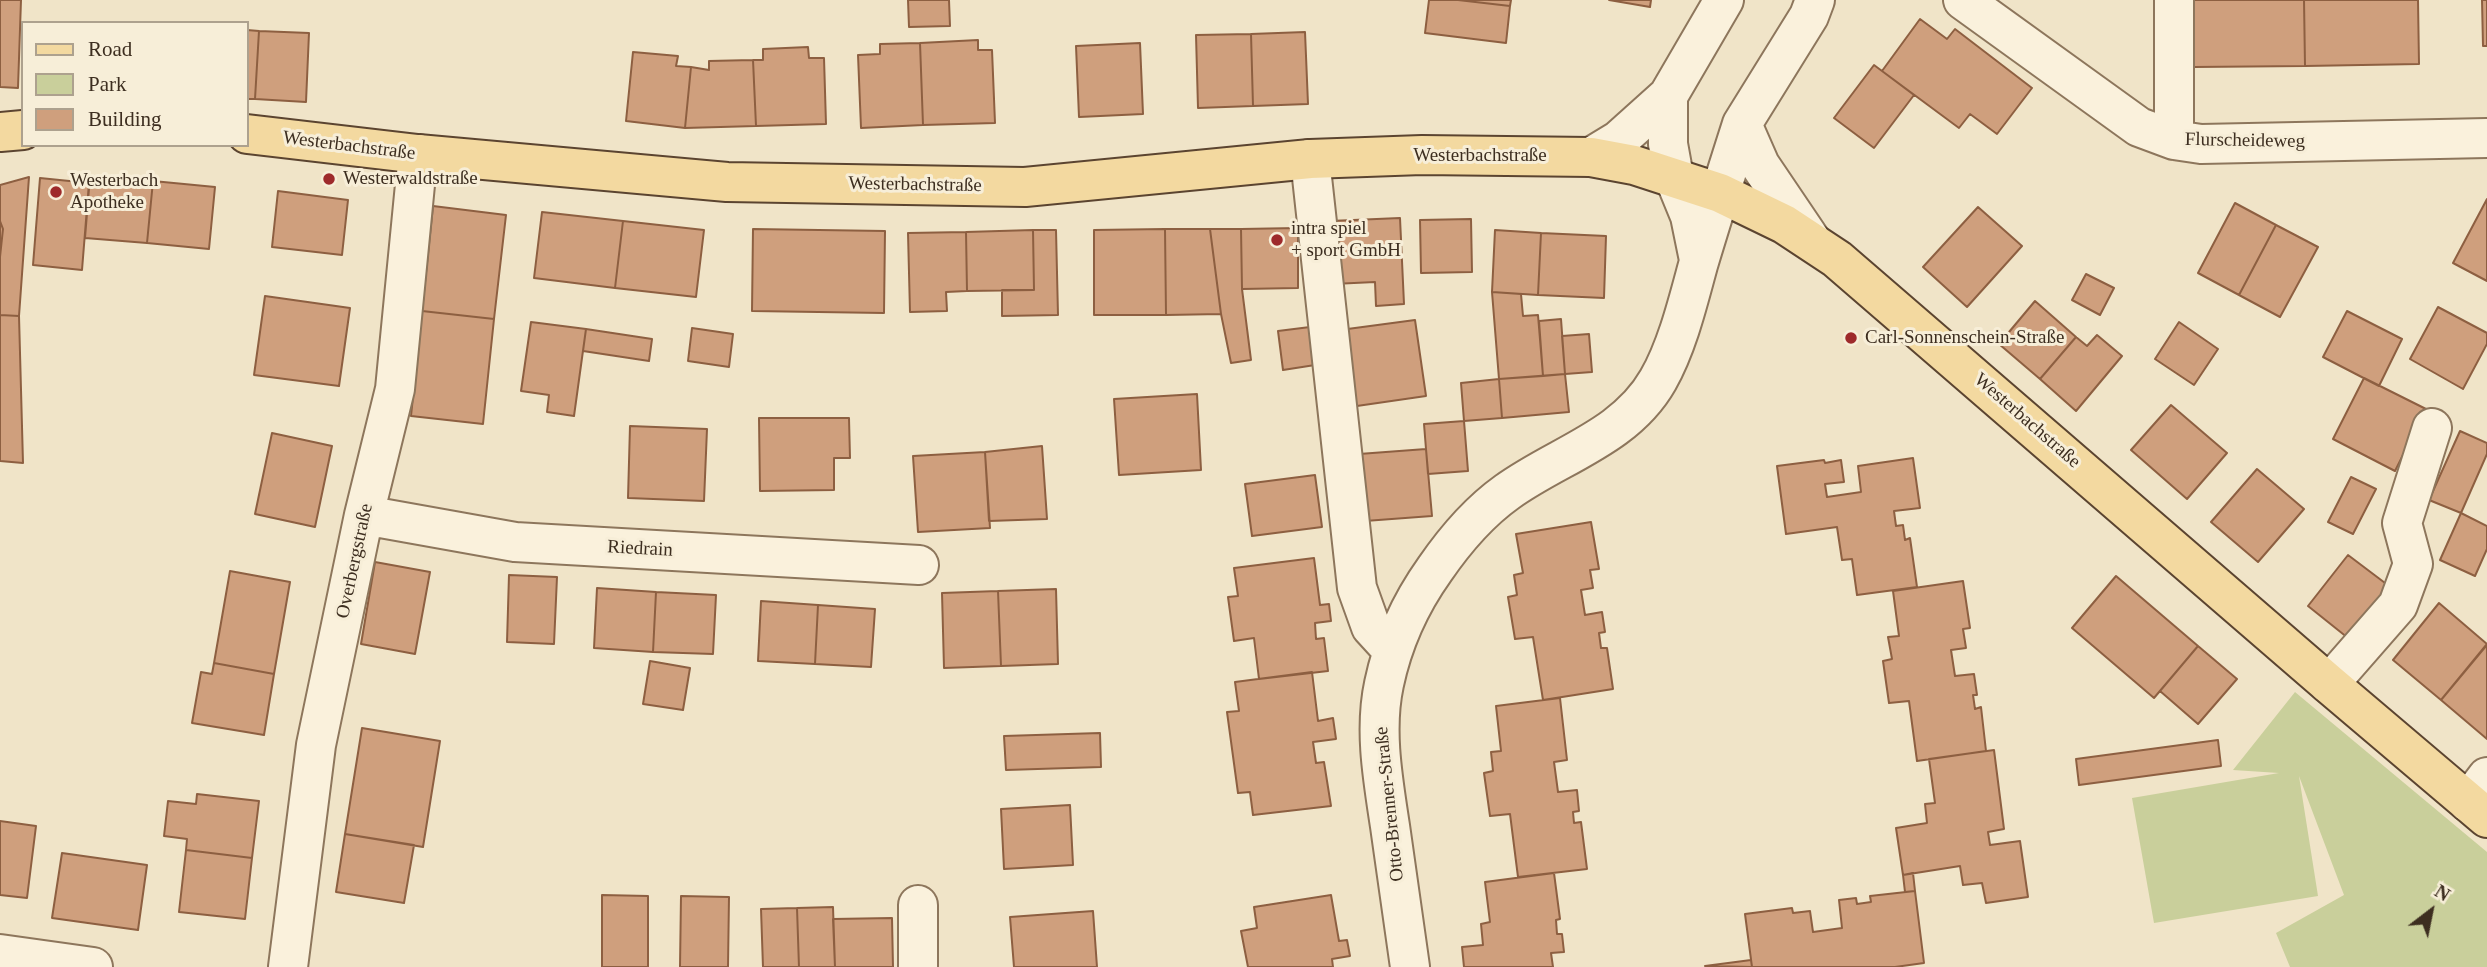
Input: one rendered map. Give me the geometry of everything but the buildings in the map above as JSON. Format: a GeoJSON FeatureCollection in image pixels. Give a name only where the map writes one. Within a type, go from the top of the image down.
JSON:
{"type":"FeatureCollection","features":[{"type":"Feature","properties":{"kind":"main road"},"geometry":{"type":"LineString","coordinates":[[0,132],[21,130]]}},
{"type":"Feature","properties":{"kind":"main road","name":"Westerbachstraße"},"geometry":{"type":"LineString","coordinates":[[248,134],[418,154],[727,182],[1024,187],[1310,159],[1422,155],[1591,157],[1674,177],[1759,210],[1810,239],[1883,297],[2329,684],[2481,799]]}},
{"type":"Feature","properties":{"kind":"street"},"geometry":{"type":"LineString","coordinates":[[1591,157],[1619,140],[1668,96],[1724,0]]}},
{"type":"Feature","properties":{"kind":"street","name":"Flurscheideweg"},"geometry":{"type":"LineString","coordinates":[[1964,0],[2109,107],[2139,127],[2174,140],[2201,144],[2487,138]]}},
{"type":"Feature","properties":{"kind":"street"},"geometry":{"type":"LineString","coordinates":[[2174,0],[2174,140]]}},
{"type":"Feature","properties":{"kind":"street"},"geometry":{"type":"LineString","coordinates":[[1668,96],[1668,144],[1674,177],[1699,164],[1742,124],[1821,5]]}},
{"type":"Feature","properties":{"kind":"street"},"geometry":{"type":"LineString","coordinates":[[1720,193],[1742,124]]}},
{"type":"Feature","properties":{"kind":"street"},"geometry":{"type":"LineString","coordinates":[[1742,124],[1760,164],[1810,239]]}},
{"type":"Feature","properties":{"kind":"street","name":"Overbergstraße"},"geometry":{"type":"LineString","coordinates":[[288,967],[316,745],[364,515],[395,389],[418,154]]}},
{"type":"Feature","properties":{"kind":"street"},"geometry":{"type":"LineString","coordinates":[[1310,159],[1357,588],[1371,627],[1392,650]]}},
{"type":"Feature","properties":{"kind":"street","name":"Otto-Brenner-Straße"},"geometry":{"type":"LineString","coordinates":[[1674,177],[1690,216],[1699,263]]}},
{"type":"Feature","properties":{"kind":"street","name":"Otto-Brenner-Straße"},"geometry":{"type":"LineString","coordinates":[[1410,967],[1380,737],[1383,686],[1403,621],[1424,583],[1449,549],[1478,517],[1507,492],[1596,442],[1642,402],[1658,381],[1669,357],[1720,193]]}},
{"type":"Feature","properties":{"kind":"street"},"geometry":{"type":"LineString","coordinates":[[2329,684],[2398,605],[2413,564],[2402,523],[2432,428]]}},
{"type":"Feature","properties":{"kind":"street","name":"Riedrain"},"geometry":{"type":"LineString","coordinates":[[364,515],[515,542],[919,565]]}},
{"type":"Feature","properties":{"kind":"street"},"geometry":{"type":"LineString","coordinates":[[918,905],[918,967]]}},
{"type":"Feature","properties":{"kind":"street"},"geometry":{"type":"LineString","coordinates":[[0,954],[93,967]]}},
{"type":"Feature","properties":{"kind":"green space"},"geometry":{"type":"Polygon","coordinates":[[[2295,692],[2487,852],[2487,967],[2290,967],[2276,933],[2344,895],[2299,776],[2318,896],[2154,923],[2132,798],[2279,773],[2233,770],[2295,692]]]}},
{"type":"Feature","properties":{"kind":"place","name":"Westerwaldstraße"},"geometry":{"type":"Point","coordinates":[329,179]}},
{"type":"Feature","properties":{"kind":"place","name":"Westerbach Apotheke"},"geometry":{"type":"Point","coordinates":[56,192]}},
{"type":"Feature","properties":{"kind":"place","name":"intra spiel + sport GmbH"},"geometry":{"type":"Point","coordinates":[1277,240]}},
{"type":"Feature","properties":{"kind":"place","name":"Carl-Sonnenschein-Straße"},"geometry":{"type":"Point","coordinates":[1851,338]}}]}
